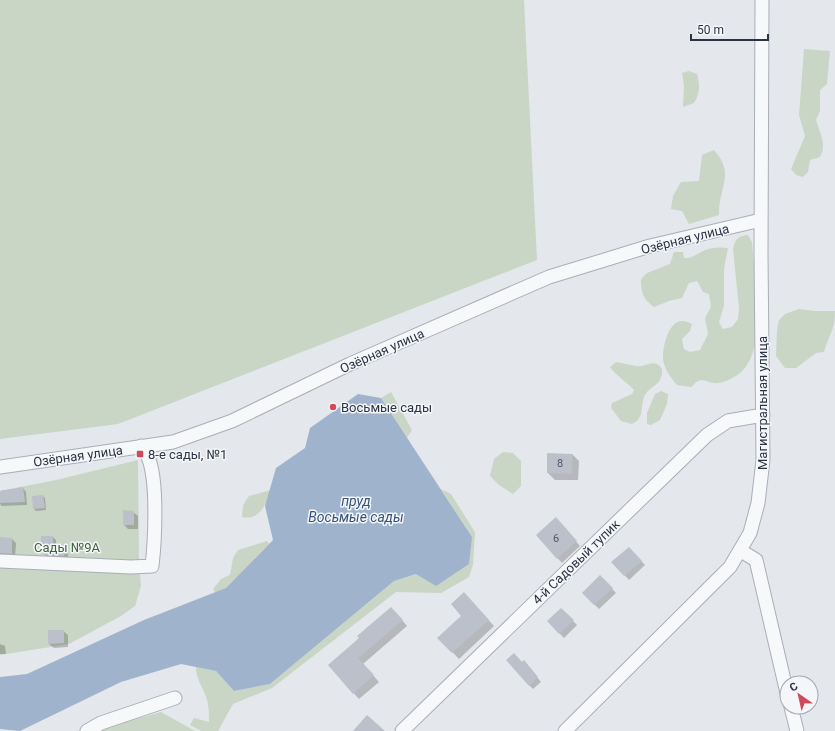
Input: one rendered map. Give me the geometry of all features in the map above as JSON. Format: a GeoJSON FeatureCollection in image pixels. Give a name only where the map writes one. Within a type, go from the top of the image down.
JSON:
{"type":"FeatureCollection","features":[{"type":"Feature","properties":{"kind":"street","name":"Магистральная улица"},"geometry":{"type":"LineString","coordinates":[[565,731],[730,567],[750,534],[758,503],[763,460],[761,220],[762,0]]}},
{"type":"Feature","properties":{"kind":"street","name":"Озёрная улица"},"geometry":{"type":"LineString","coordinates":[[0,467],[173,442],[232,420],[350,364],[549,277],[650,246],[761,220]]}},
{"type":"Feature","properties":{"kind":"street","name":"4-й Садовый тупик"},"geometry":{"type":"LineString","coordinates":[[402,731],[427,704],[708,435],[728,421],[763,415]]}},
{"type":"Feature","properties":{"kind":"street"},"geometry":{"type":"LineString","coordinates":[[0,561],[131,567],[152,566],[155,540],[152,474],[148,456],[141,446]]}},
{"type":"Feature","properties":{"kind":"street"},"geometry":{"type":"LineString","coordinates":[[741,551],[756,560],[783,675]]}},
{"type":"Feature","properties":{"kind":"street"},"geometry":{"type":"LineString","coordinates":[[87,731],[101,723],[175,698]]}},
{"type":"Feature","properties":{"kind":"street"},"geometry":{"type":"LineString","coordinates":[[793,715],[797,731]]}},
{"type":"Feature","properties":{"kind":"green space"},"geometry":{"type":"Polygon","coordinates":[[[0,0],[524,0],[537,260],[118,424],[0,439],[0,0]]]}},
{"type":"Feature","properties":{"kind":"green space"},"geometry":{"type":"Polygon","coordinates":[[[804,49],[830,51],[827,84],[820,90],[820,111],[816,120],[823,143],[823,148],[820,157],[810,160],[808,172],[803,177],[796,175],[791,169],[805,136],[799,115],[804,49]]]}},
{"type":"Feature","properties":{"kind":"green space"},"geometry":{"type":"Polygon","coordinates":[[[689,71],[697,74],[699,82],[698,92],[694,103],[683,107],[684,86],[682,73],[689,71]]]}},
{"type":"Feature","properties":{"kind":"green space"},"geometry":{"type":"Polygon","coordinates":[[[714,150],[724,167],[725,174],[719,205],[719,215],[689,224],[682,211],[671,209],[673,196],[681,182],[699,181],[702,155],[714,150]]]}},
{"type":"Feature","properties":{"kind":"green space"},"geometry":{"type":"Polygon","coordinates":[[[748,235],[752,242],[758,315],[757,334],[753,351],[747,366],[736,376],[722,382],[713,383],[700,380],[691,387],[677,385],[672,379],[663,361],[663,351],[667,337],[674,325],[685,321],[692,324],[690,331],[682,339],[684,349],[690,352],[700,350],[708,334],[705,318],[711,307],[709,294],[703,292],[697,281],[689,283],[682,298],[654,307],[643,295],[641,279],[647,273],[670,264],[674,252],[683,252],[684,258],[687,258],[711,248],[728,248],[724,269],[724,306],[719,322],[723,329],[732,327],[738,319],[739,308],[733,249],[738,239],[742,236],[748,235]]]}},
{"type":"Feature","properties":{"kind":"green space"},"geometry":{"type":"Polygon","coordinates":[[[799,309],[835,311],[834,323],[824,352],[816,353],[796,368],[785,368],[776,356],[779,320],[785,314],[799,309]]]}},
{"type":"Feature","properties":{"kind":"green space"},"geometry":{"type":"Polygon","coordinates":[[[616,362],[633,366],[653,363],[662,369],[662,375],[658,383],[646,393],[644,397],[639,419],[632,424],[621,421],[611,408],[612,403],[632,394],[634,390],[610,367],[616,362]]]}},
{"type":"Feature","properties":{"kind":"green space"},"geometry":{"type":"Polygon","coordinates":[[[661,391],[668,394],[667,404],[660,420],[651,425],[647,424],[647,413],[655,394],[661,391]]]}},
{"type":"Feature","properties":{"kind":"green space"},"geometry":{"type":"Polygon","coordinates":[[[391,392],[412,430],[407,438],[381,398],[391,392]]]}},
{"type":"Feature","properties":{"kind":"green space"},"geometry":{"type":"Polygon","coordinates":[[[503,452],[513,453],[521,461],[521,486],[513,494],[499,485],[490,476],[494,459],[503,452]]]}},
{"type":"Feature","properties":{"kind":"green space","name":"Сады №9А"},"geometry":{"type":"Polygon","coordinates":[[[138,460],[139,562],[132,573],[140,574],[141,586],[135,606],[121,616],[69,644],[0,655],[0,491],[56,480],[138,460]]]}},
{"type":"Feature","properties":{"kind":"green space"},"geometry":{"type":"Polygon","coordinates":[[[441,489],[451,494],[475,532],[473,565],[469,577],[441,593],[396,592],[272,688],[233,704],[218,731],[201,731],[190,725],[194,718],[209,722],[207,701],[198,678],[196,667],[216,671],[234,691],[270,684],[394,581],[416,574],[472,537],[441,489]]]}},
{"type":"Feature","properties":{"kind":"green space"},"geometry":{"type":"Polygon","coordinates":[[[271,490],[267,501],[258,514],[248,518],[242,517],[243,505],[249,496],[271,490]]]}},
{"type":"Feature","properties":{"kind":"green space"},"geometry":{"type":"Polygon","coordinates":[[[267,541],[269,544],[226,588],[215,593],[213,589],[221,579],[230,575],[233,558],[238,550],[267,541]]]}},
{"type":"Feature","properties":{"kind":"green space"},"geometry":{"type":"Polygon","coordinates":[[[161,712],[195,731],[93,731],[161,712]]]}},
{"type":"Feature","properties":{"kind":"water","name":"пруд Восьмые сады"},"geometry":{"type":"Polygon","coordinates":[[[358,394],[381,398],[472,537],[469,564],[436,586],[416,574],[394,581],[270,684],[234,691],[216,671],[181,664],[121,682],[20,731],[0,729],[0,677],[27,674],[144,620],[226,588],[273,540],[265,506],[276,468],[305,448],[310,428],[358,394]]]}},
{"type":"Feature","properties":{"kind":"building"},"geometry":{"type":"Polygon","coordinates":[[[547,453],[572,454],[572,474],[547,473],[547,453]]]}},
{"type":"Feature","properties":{"kind":"building"},"geometry":{"type":"Polygon","coordinates":[[[23,487],[25,502],[0,503],[0,491],[23,487]]]}},
{"type":"Feature","properties":{"kind":"building"},"geometry":{"type":"Polygon","coordinates":[[[43,495],[45,508],[33,509],[32,496],[43,495]]]}},
{"type":"Feature","properties":{"kind":"building"},"geometry":{"type":"Polygon","coordinates":[[[123,510],[134,511],[134,525],[123,525],[123,510]]]}},
{"type":"Feature","properties":{"kind":"building"},"geometry":{"type":"Polygon","coordinates":[[[556,517],[577,541],[557,559],[536,535],[556,517]]]}},
{"type":"Feature","properties":{"kind":"building"},"geometry":{"type":"Polygon","coordinates":[[[41,536],[53,536],[53,548],[65,548],[64,556],[44,555],[44,546],[41,546],[41,536]]]}},
{"type":"Feature","properties":{"kind":"building"},"geometry":{"type":"Polygon","coordinates":[[[0,537],[12,538],[12,554],[0,553],[0,537]]]}},
{"type":"Feature","properties":{"kind":"building"},"geometry":{"type":"Polygon","coordinates":[[[629,547],[642,561],[624,576],[611,562],[629,547]]]}},
{"type":"Feature","properties":{"kind":"building"},"geometry":{"type":"Polygon","coordinates":[[[600,575],[613,588],[594,605],[582,593],[600,575]]]}},
{"type":"Feature","properties":{"kind":"building"},"geometry":{"type":"Polygon","coordinates":[[[464,592],[489,620],[452,653],[437,638],[461,616],[451,604],[464,592]]]}},
{"type":"Feature","properties":{"kind":"building"},"geometry":{"type":"Polygon","coordinates":[[[391,607],[403,620],[358,658],[374,675],[353,694],[328,665],[359,638],[357,636],[391,607]]]}},
{"type":"Feature","properties":{"kind":"building"},"geometry":{"type":"Polygon","coordinates":[[[561,608],[574,620],[559,634],[547,621],[561,608]]]}},
{"type":"Feature","properties":{"kind":"building"},"geometry":{"type":"Polygon","coordinates":[[[48,630],[64,630],[64,643],[48,644],[48,630]]]}},
{"type":"Feature","properties":{"kind":"building"},"geometry":{"type":"Polygon","coordinates":[[[514,653],[522,662],[524,660],[538,677],[529,686],[506,660],[514,653]]]}},
{"type":"Feature","properties":{"kind":"building"},"geometry":{"type":"Polygon","coordinates":[[[367,715],[385,731],[353,731],[367,715]]]}},
{"type":"Feature","properties":{"kind":"place","name":"Восьмые сады"},"geometry":{"type":"Point","coordinates":[333,407]}},
{"type":"Feature","properties":{"kind":"place","name":"8-е сады, №1"},"geometry":{"type":"Point","coordinates":[140,454]}}]}
